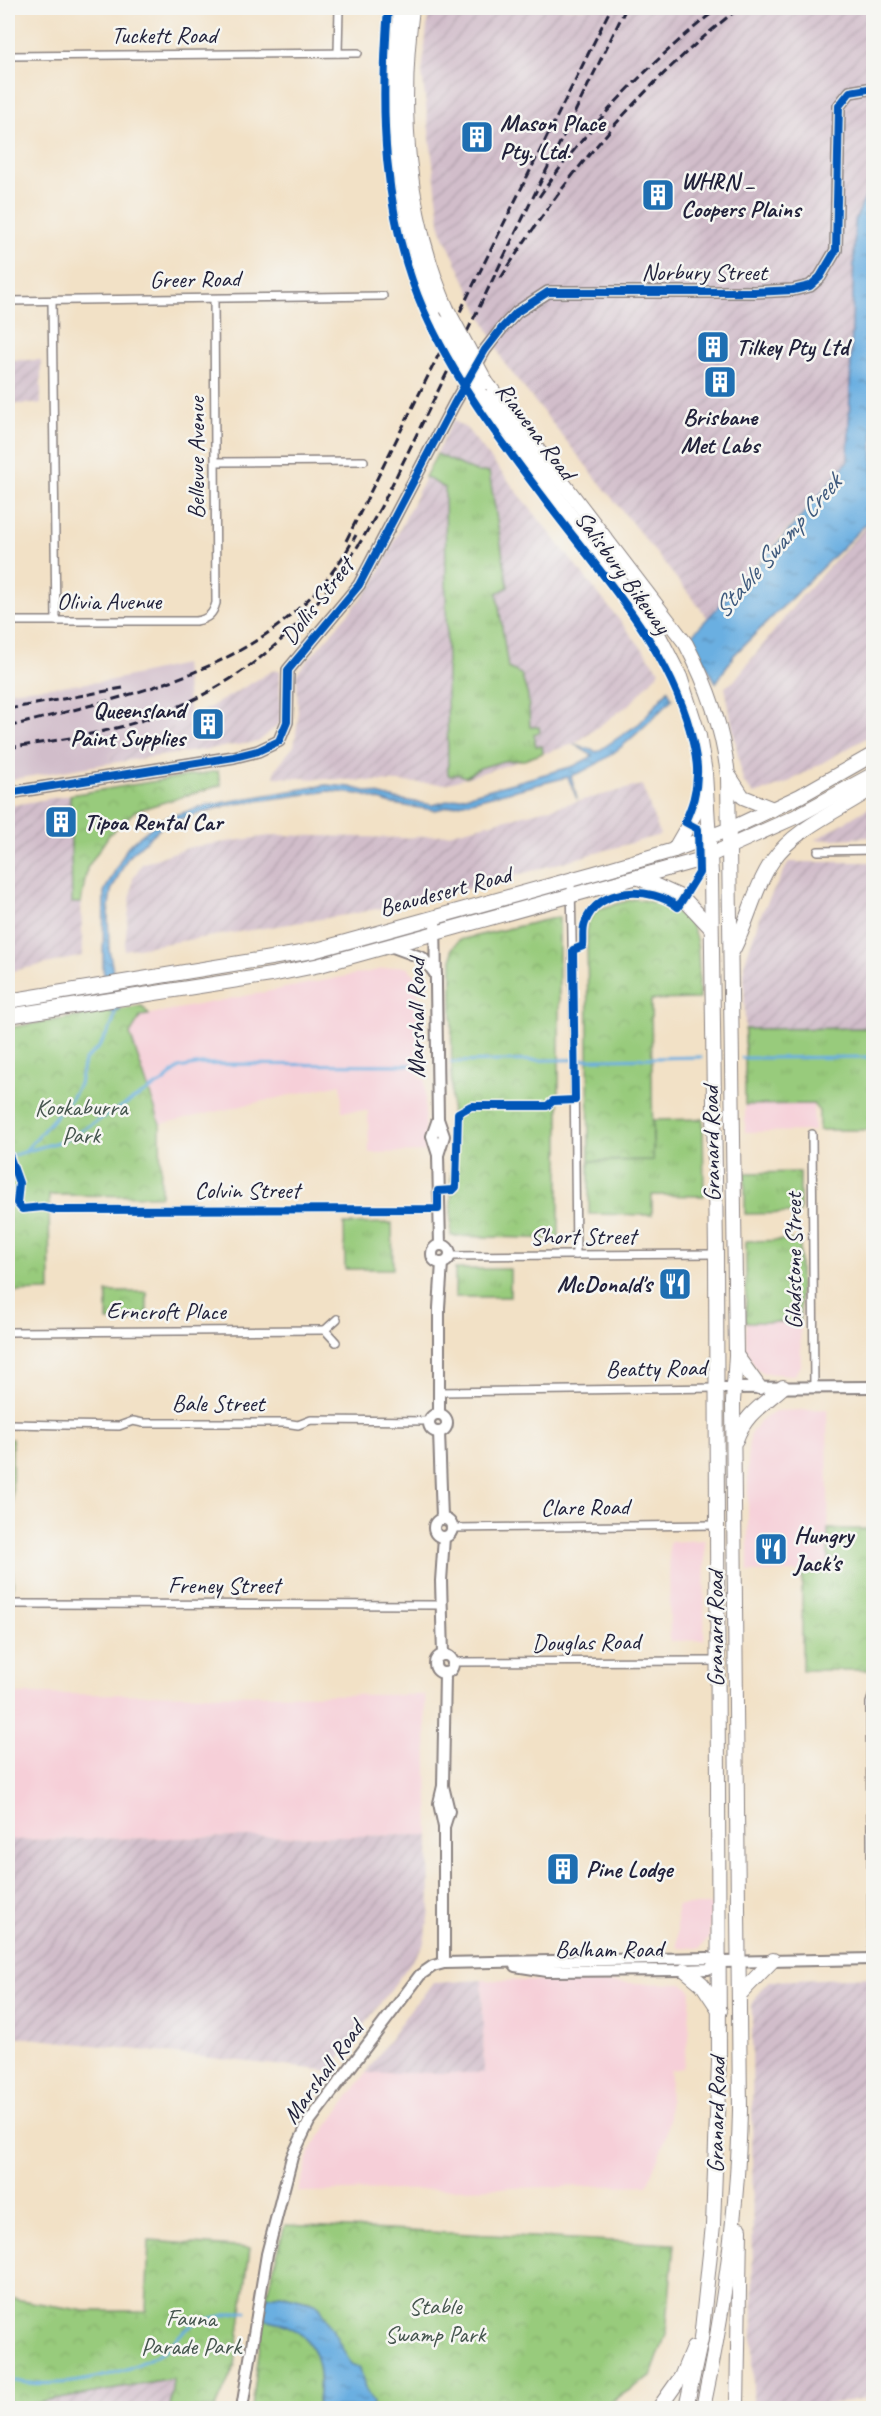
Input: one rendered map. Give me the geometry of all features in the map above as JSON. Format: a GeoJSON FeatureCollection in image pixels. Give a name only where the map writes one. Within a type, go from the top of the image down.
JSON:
{"type":"FeatureCollection","features":[{"type":"Feature","properties":{"kind":"highway","name":"Riawena Road"},"geometry":{"type":"LineString","coordinates":[[401,8],[395,84],[400,176],[417,260],[440,323],[483,388],[648,617],[666,646],[693,715],[703,754],[710,856]]}},
{"type":"Feature","properties":{"kind":"highway","name":"Riawena Road"},"geometry":{"type":"LineString","coordinates":[[412,8],[406,103],[410,163],[422,236],[447,309],[483,388],[686,644],[715,710],[723,737],[728,776],[730,848]]}},
{"type":"Feature","properties":{"kind":"highway","name":"Beaudesert Road"},"geometry":{"type":"LineString","coordinates":[[8,1001],[313,951],[571,880],[675,850],[730,829],[773,809],[873,754]]}},
{"type":"Feature","properties":{"kind":"highway","name":"Beaudesert Road"},"geometry":{"type":"LineString","coordinates":[[8,1016],[272,975],[639,878],[730,848],[795,817],[873,774]]}},
{"type":"Feature","properties":{"kind":"highway"},"geometry":{"type":"LineString","coordinates":[[728,776],[743,797],[773,809]]}},
{"type":"Feature","properties":{"kind":"highway"},"geometry":{"type":"LineString","coordinates":[[732,954],[743,932],[758,888],[774,858],[798,835],[873,787]]}},
{"type":"Feature","properties":{"kind":"highway"},"geometry":{"type":"LineString","coordinates":[[675,850],[706,795]]}},
{"type":"Feature","properties":{"kind":"highway","name":"Granard Road"},"geometry":{"type":"LineString","coordinates":[[703,2409],[725,2281],[739,2158],[740,1994],[734,1388],[736,1355],[730,848]]}},
{"type":"Feature","properties":{"kind":"highway","name":"Granard Road"},"geometry":{"type":"LineString","coordinates":[[686,2409],[698,2355],[706,2294],[717,2160],[720,2011],[717,1254],[710,856]]}},
{"type":"Feature","properties":{"kind":"highway"},"geometry":{"type":"LineString","coordinates":[[639,878],[683,898],[711,928]]}},
{"type":"Feature","properties":{"kind":"highway"},"geometry":{"type":"LineString","coordinates":[[736,1355],[759,1388]]}},
{"type":"Feature","properties":{"kind":"highway"},"geometry":{"type":"LineString","coordinates":[[736,1442],[743,1423],[751,1413],[783,1387]]}},
{"type":"Feature","properties":{"kind":"highway"},"geometry":{"type":"LineString","coordinates":[[740,1994],[773,1960]]}},
{"type":"Feature","properties":{"kind":"highway"},"geometry":{"type":"LineString","coordinates":[[685,1970],[702,1984],[720,2011]]}},
{"type":"Feature","properties":{"kind":"highway"},"geometry":{"type":"LineString","coordinates":[[737,2409],[739,2158]]}},
{"type":"Feature","properties":{"kind":"highway"},"geometry":{"type":"LineString","coordinates":[[739,2288],[742,2409]]}},
{"type":"Feature","properties":{"kind":"highway"},"geometry":{"type":"LineString","coordinates":[[659,2409],[673,2391],[688,2362],[706,2294]]}},
{"type":"Feature","properties":{"kind":"street"},"geometry":{"type":"LineString","coordinates":[[338,53],[339,8]]}},
{"type":"Feature","properties":{"kind":"street","name":"Tuckett Road"},"geometry":{"type":"LineString","coordinates":[[8,56],[358,53]]}},
{"type":"Feature","properties":{"kind":"street","name":"Norbury Street"},"geometry":{"type":"LineString","coordinates":[[454,404],[485,350],[502,328],[517,312],[548,292],[754,292],[793,290],[810,286],[820,277],[836,250],[837,113],[844,98],[857,90],[873,88]]}},
{"type":"Feature","properties":{"kind":"street","name":"Greer Road"},"geometry":{"type":"LineString","coordinates":[[8,301],[383,296]]}},
{"type":"Feature","properties":{"kind":"street","name":"Bellevue Avenue"},"geometry":{"type":"LineString","coordinates":[[210,616],[216,603],[214,298]]}},
{"type":"Feature","properties":{"kind":"street"},"geometry":{"type":"LineString","coordinates":[[52,300],[56,621]]}},
{"type":"Feature","properties":{"kind":"street","name":"Dollis Street"},"geometry":{"type":"LineString","coordinates":[[8,793],[234,757],[258,751],[279,741],[287,722],[288,670],[359,585],[454,404]]}},
{"type":"Feature","properties":{"kind":"street"},"geometry":{"type":"LineString","coordinates":[[216,462],[364,461]]}},
{"type":"Feature","properties":{"kind":"street","name":"Olivia Avenue"},"geometry":{"type":"LineString","coordinates":[[8,621],[196,621],[210,616]]}},
{"type":"Feature","properties":{"kind":"street"},"geometry":{"type":"LineString","coordinates":[[818,851],[873,850]]}},
{"type":"Feature","properties":{"kind":"street"},"geometry":{"type":"LineString","coordinates":[[571,880],[574,1053]]}},
{"type":"Feature","properties":{"kind":"street","name":"Marshall Road"},"geometry":{"type":"LineString","coordinates":[[435,917],[438,1119],[444,1136],[438,1155],[440,1245]]}},
{"type":"Feature","properties":{"kind":"street"},"geometry":{"type":"LineString","coordinates":[[389,945],[423,958],[436,975]]}},
{"type":"Feature","properties":{"kind":"street"},"geometry":{"type":"LineString","coordinates":[[574,1068],[576,1255]]}},
{"type":"Feature","properties":{"kind":"street","name":"Gladstone Street"},"geometry":{"type":"LineString","coordinates":[[812,1134],[814,1388]]}},
{"type":"Feature","properties":{"kind":"street","name":"Colvin Street"},"geometry":{"type":"LineString","coordinates":[[56,1210],[438,1209]]}},
{"type":"Feature","properties":{"kind":"street"},"geometry":{"type":"LineString","coordinates":[[439,1413],[439,1308],[448,1248],[440,1245],[435,1247],[432,1255],[436,1263],[446,1260]]}},
{"type":"Feature","properties":{"kind":"street","name":"Short Street"},"geometry":{"type":"LineString","coordinates":[[446,1260],[576,1255],[717,1254]]}},
{"type":"Feature","properties":{"kind":"street"},"geometry":{"type":"LineString","coordinates":[[336,1341],[325,1330],[337,1318]]}},
{"type":"Feature","properties":{"kind":"street","name":"Erncroft Place"},"geometry":{"type":"LineString","coordinates":[[8,1332],[325,1330]]}},
{"type":"Feature","properties":{"kind":"street","name":"Beatty Road"},"geometry":{"type":"LineString","coordinates":[[439,1392],[873,1387]]}},
{"type":"Feature","properties":{"kind":"street"},"geometry":{"type":"LineString","coordinates":[[439,1432],[431,1429],[429,1421],[431,1416],[439,1413],[444,1415],[447,1424],[439,1432],[442,1518]]}},
{"type":"Feature","properties":{"kind":"street","name":"Bale Street"},"geometry":{"type":"LineString","coordinates":[[8,1424],[119,1426],[133,1421],[298,1425],[311,1420],[429,1421]]}},
{"type":"Feature","properties":{"kind":"street"},"geometry":{"type":"LineString","coordinates":[[442,1518],[451,1522],[453,1528],[449,1535],[444,1537]]}},
{"type":"Feature","properties":{"kind":"street"},"geometry":{"type":"LineString","coordinates":[[442,1518],[435,1524],[434,1531],[444,1537]]}},
{"type":"Feature","properties":{"kind":"street","name":"Clare Road"},"geometry":{"type":"LineString","coordinates":[[453,1528],[718,1525]]}},
{"type":"Feature","properties":{"kind":"street"},"geometry":{"type":"LineString","coordinates":[[443,1654],[441,1605],[444,1537]]}},
{"type":"Feature","properties":{"kind":"street","name":"Freney Street"},"geometry":{"type":"LineString","coordinates":[[8,1604],[441,1605]]}},
{"type":"Feature","properties":{"kind":"street"},"geometry":{"type":"LineString","coordinates":[[443,1654],[449,1656],[453,1662],[452,1668],[445,1672]]}},
{"type":"Feature","properties":{"kind":"street"},"geometry":{"type":"LineString","coordinates":[[443,1654],[438,1657],[435,1666],[445,1672]]}},
{"type":"Feature","properties":{"kind":"street","name":"Douglas Road"},"geometry":{"type":"LineString","coordinates":[[453,1662],[719,1660]]}},
{"type":"Feature","properties":{"kind":"street"},"geometry":{"type":"LineString","coordinates":[[444,1964],[444,1827],[449,1811],[443,1786],[445,1672]]}},
{"type":"Feature","properties":{"kind":"street"},"geometry":{"type":"LineString","coordinates":[[873,1691],[870,1703],[873,1959]]}},
{"type":"Feature","properties":{"kind":"street","name":"Balham Road"},"geometry":{"type":"LineString","coordinates":[[444,1964],[700,1958],[720,1962],[873,1959]]}},
{"type":"Feature","properties":{"kind":"street","name":"Balham Road"},"geometry":{"type":"LineString","coordinates":[[497,1962],[547,1971],[708,1969],[720,1962]]}},
{"type":"Feature","properties":{"kind":"street","name":"Marshall Road"},"geometry":{"type":"LineString","coordinates":[[232,2409],[242,2404],[267,2254],[289,2166],[302,2134],[420,1976],[433,1966],[444,1964]]}},
{"type":"Feature","properties":{"kind":"shaded area"},"geometry":{"type":"Polygon","coordinates":[[[429,8],[873,8],[873,181],[855,220],[848,461],[708,618],[504,363],[441,230],[422,73],[429,8]]]}},
{"type":"Feature","properties":{"kind":"shaded area"},"geometry":{"type":"Polygon","coordinates":[[[8,360],[41,360],[41,404],[8,404],[8,360]]]}},
{"type":"Feature","properties":{"kind":"shaded area"},"geometry":{"type":"Polygon","coordinates":[[[453,420],[467,429],[660,671],[631,703],[574,744],[446,784],[274,777],[276,768],[294,746],[298,721],[297,673],[373,585],[453,420]]]}},
{"type":"Feature","properties":{"kind":"shaded area"},"geometry":{"type":"Polygon","coordinates":[[[873,519],[873,734],[785,784],[754,794],[743,782],[725,687],[734,681],[801,597],[873,519]]]}},
{"type":"Feature","properties":{"kind":"shaded area"},"geometry":{"type":"Polygon","coordinates":[[[184,664],[190,719],[110,754],[111,763],[8,780],[8,691],[108,681],[184,664]]]}},
{"type":"Feature","properties":{"kind":"shaded area"},"geometry":{"type":"Polygon","coordinates":[[[280,670],[280,723],[258,742],[111,763],[110,754],[190,719],[272,671],[280,670]]]}},
{"type":"Feature","properties":{"kind":"shaded area"},"geometry":{"type":"Polygon","coordinates":[[[642,785],[660,835],[453,893],[352,914],[124,950],[133,878],[142,864],[169,854],[191,847],[277,835],[403,838],[448,834],[642,785]]]}},
{"type":"Feature","properties":{"kind":"shaded area"},"geometry":{"type":"Polygon","coordinates":[[[70,795],[72,902],[81,903],[83,956],[8,972],[8,806],[70,795]]]}},
{"type":"Feature","properties":{"kind":"shaded area"},"geometry":{"type":"Polygon","coordinates":[[[873,805],[873,837],[815,840],[873,805]]]}},
{"type":"Feature","properties":{"kind":"shaded area"},"geometry":{"type":"Polygon","coordinates":[[[789,862],[873,862],[873,1028],[745,1029],[744,965],[760,916],[789,862]]]}},
{"type":"Feature","properties":{"kind":"shaded area"},"geometry":{"type":"Polygon","coordinates":[[[399,966],[408,968],[415,975],[418,983],[419,1078],[425,1079],[425,1152],[369,1153],[368,1111],[342,1111],[341,1084],[160,1124],[130,1033],[141,1016],[399,966]]]}},
{"type":"Feature","properties":{"kind":"shaded area"},"geometry":{"type":"Polygon","coordinates":[[[813,1104],[814,1131],[745,1132],[745,1105],[813,1104]]]}},
{"type":"Feature","properties":{"kind":"shaded area"},"geometry":{"type":"Polygon","coordinates":[[[746,1322],[800,1322],[801,1366],[794,1375],[763,1373],[755,1367],[746,1348],[746,1322]]]}},
{"type":"Feature","properties":{"kind":"shaded area"},"geometry":{"type":"Polygon","coordinates":[[[827,1409],[829,1572],[748,1572],[748,1449],[751,1433],[760,1421],[777,1411],[827,1409]]]}},
{"type":"Feature","properties":{"kind":"shaded area"},"geometry":{"type":"Polygon","coordinates":[[[705,1540],[704,1640],[670,1641],[669,1542],[705,1540]]]}},
{"type":"Feature","properties":{"kind":"shaded area"},"geometry":{"type":"Polygon","coordinates":[[[8,1694],[425,1695],[429,1835],[8,1840],[8,1694]]]}},
{"type":"Feature","properties":{"kind":"shaded area"},"geometry":{"type":"Polygon","coordinates":[[[429,1835],[430,1913],[423,1946],[330,2071],[10,2036],[8,1840],[429,1835]]]}},
{"type":"Feature","properties":{"kind":"shaded area"},"geometry":{"type":"Polygon","coordinates":[[[677,1905],[712,1905],[709,1937],[700,1948],[677,1947],[677,1905]]]}},
{"type":"Feature","properties":{"kind":"shaded area"},"geometry":{"type":"Polygon","coordinates":[[[873,1977],[873,2397],[805,2408],[753,2408],[752,2005],[760,1990],[769,1981],[873,1977]]]}},
{"type":"Feature","properties":{"kind":"shaded area"},"geometry":{"type":"Polygon","coordinates":[[[482,1980],[683,1984],[689,1988],[691,1992],[688,2039],[683,2068],[670,2070],[669,2120],[665,2140],[647,2185],[298,2192],[311,2149],[366,2073],[484,2072],[482,1980]]]}},
{"type":"Feature","properties":{"kind":"shaded area"},"geometry":{"type":"Polygon","coordinates":[[[482,1980],[484,2073],[366,2073],[412,2007],[434,1983],[482,1980]]]}},
{"type":"Feature","properties":{"kind":"shaded area"},"geometry":{"type":"Polygon","coordinates":[[[174,2378],[170,2408],[12,2408],[174,2378]]]}},
{"type":"Feature","properties":{"kind":"green space"},"geometry":{"type":"Polygon","coordinates":[[[437,454],[476,472],[489,472],[508,587],[497,593],[508,668],[521,674],[528,696],[530,727],[539,727],[540,732],[534,734],[536,746],[542,746],[543,753],[524,760],[503,761],[480,768],[465,777],[448,774],[445,488],[425,477],[437,454]]]}},
{"type":"Feature","properties":{"kind":"green space"},"geometry":{"type":"Polygon","coordinates":[[[218,771],[221,785],[135,811],[109,835],[87,868],[81,903],[72,903],[70,795],[218,771]]]}},
{"type":"Feature","properties":{"kind":"green space"},"geometry":{"type":"Polygon","coordinates":[[[634,899],[674,910],[686,919],[697,943],[699,999],[651,1000],[653,1160],[589,1161],[587,923],[596,910],[634,899]]]}},
{"type":"Feature","properties":{"kind":"green space"},"geometry":{"type":"Polygon","coordinates":[[[559,917],[559,1239],[451,1236],[452,949],[459,940],[559,917]]]}},
{"type":"Feature","properties":{"kind":"green space","name":"Kookaburra Park"},"geometry":{"type":"Polygon","coordinates":[[[142,1006],[149,1015],[141,1016],[130,1034],[160,1124],[161,1196],[49,1195],[50,1291],[8,1292],[8,1028],[142,1006]]]}},
{"type":"Feature","properties":{"kind":"green space"},"geometry":{"type":"Polygon","coordinates":[[[873,1028],[873,1130],[819,1130],[819,1111],[813,1104],[745,1105],[745,1029],[873,1028]]]}},
{"type":"Feature","properties":{"kind":"green space"},"geometry":{"type":"Polygon","coordinates":[[[703,1119],[704,1196],[652,1195],[652,1215],[589,1214],[589,1161],[653,1160],[653,1120],[703,1119]]]}},
{"type":"Feature","properties":{"kind":"green space"},"geometry":{"type":"Polygon","coordinates":[[[800,1172],[800,1213],[745,1214],[745,1173],[800,1172]]]}},
{"type":"Feature","properties":{"kind":"green space"},"geometry":{"type":"Polygon","coordinates":[[[392,1223],[393,1269],[345,1269],[344,1224],[392,1223]]]}},
{"type":"Feature","properties":{"kind":"green space"},"geometry":{"type":"Polygon","coordinates":[[[800,1240],[800,1322],[746,1322],[746,1241],[800,1240]]]}},
{"type":"Feature","properties":{"kind":"green space"},"geometry":{"type":"Polygon","coordinates":[[[455,1269],[510,1269],[510,1297],[455,1297],[455,1269]]]}},
{"type":"Feature","properties":{"kind":"green space"},"geometry":{"type":"Polygon","coordinates":[[[107,1292],[147,1292],[147,1321],[107,1321],[107,1292]]]}},
{"type":"Feature","properties":{"kind":"green space"},"geometry":{"type":"Polygon","coordinates":[[[8,1439],[12,1439],[13,1590],[8,1590],[8,1439]]]}},
{"type":"Feature","properties":{"kind":"green space"},"geometry":{"type":"Polygon","coordinates":[[[828,1529],[873,1529],[873,1670],[802,1670],[802,1572],[828,1572],[828,1529]]]}},
{"type":"Feature","properties":{"kind":"green space","name":"Stable Swamp Park"},"geometry":{"type":"Polygon","coordinates":[[[285,2225],[674,2244],[666,2334],[651,2376],[602,2408],[372,2408],[373,2403],[365,2389],[360,2372],[351,2365],[320,2307],[315,2303],[281,2294],[266,2297],[285,2225]]]}},
{"type":"Feature","properties":{"kind":"green space","name":"Fauna Parade Park"},"geometry":{"type":"Polygon","coordinates":[[[149,2241],[250,2248],[235,2365],[216,2408],[170,2408],[173,2379],[8,2408],[8,2298],[85,2311],[146,2311],[149,2241]]]}},
{"type":"Feature","properties":{"kind":"green space","name":"Stable Swamp Park"},"geometry":{"type":"Polygon","coordinates":[[[263,2319],[281,2323],[294,2330],[305,2338],[312,2349],[319,2376],[317,2408],[252,2408],[263,2319]]]}},
{"type":"Feature","properties":{"kind":"water"},"geometry":{"type":"Polygon","coordinates":[[[873,181],[873,517],[734,655],[716,683],[691,636],[779,542],[848,461],[855,220],[873,181]]]}},
{"type":"Feature","properties":{"kind":"water"},"geometry":{"type":"Polygon","coordinates":[[[668,690],[672,699],[637,733],[613,753],[586,770],[571,776],[577,799],[568,777],[435,810],[392,804],[360,794],[328,791],[228,805],[166,823],[128,857],[111,891],[108,914],[109,949],[120,1011],[111,1013],[103,969],[104,892],[128,846],[162,819],[208,805],[326,785],[350,787],[396,799],[433,805],[574,766],[593,756],[574,744],[597,752],[640,723],[668,690]]]}},
{"type":"Feature","properties":{"kind":"water"},"geometry":{"type":"Polygon","coordinates":[[[280,2294],[315,2303],[320,2307],[351,2364],[360,2368],[365,2389],[373,2403],[372,2408],[317,2408],[319,2376],[312,2349],[305,2338],[294,2330],[281,2323],[263,2319],[266,2297],[280,2294]]]}},
{"type":"Feature","properties":{"kind":"waterway","name":"Stable Swamp Creek"},"geometry":{"type":"LineString","coordinates":[[8,1157],[24,1152],[70,1100],[79,1084],[84,1061],[99,1047],[112,1025],[115,1014]]}},
{"type":"Feature","properties":{"kind":"waterway"},"geometry":{"type":"LineString","coordinates":[[451,1062],[701,1057]]}},
{"type":"Feature","properties":{"kind":"waterway"},"geometry":{"type":"LineString","coordinates":[[742,1058],[874,1057]]}},
{"type":"Feature","properties":{"kind":"waterway"},"geometry":{"type":"LineString","coordinates":[[24,1152],[65,1140],[163,1082],[179,1068],[201,1064],[426,1065]]}},
{"type":"Feature","properties":{"kind":"waterway","name":"Stable Swamp Creek"},"geometry":{"type":"LineString","coordinates":[[8,2380],[27,2383],[68,2382],[109,2374],[148,2360],[165,2350],[185,2330],[198,2322],[246,2311]]}},
{"type":"Feature","properties":{"kind":"railway"},"geometry":{"type":"LineString","coordinates":[[346,541],[611,8]]}},
{"type":"Feature","properties":{"kind":"railway"},"geometry":{"type":"LineString","coordinates":[[8,748],[106,731],[165,712],[206,693],[243,671],[276,644],[334,581],[383,503],[626,8]]}},
{"type":"Feature","properties":{"kind":"railway"},"geometry":{"type":"LineString","coordinates":[[539,197],[578,145],[622,96],[645,72],[718,8]]}},
{"type":"Feature","properties":{"kind":"railway"},"geometry":{"type":"LineString","coordinates":[[501,278],[552,203],[608,132],[670,67],[739,8]]}},
{"type":"Feature","properties":{"kind":"railway"},"geometry":{"type":"LineString","coordinates":[[8,727],[157,686],[204,668],[249,645],[290,616],[326,580],[356,535]]}},
{"type":"Feature","properties":{"kind":"railway"},"geometry":{"type":"LineString","coordinates":[[8,709],[123,688]]}},
{"type":"Feature","properties":{"kind":"cycle path","name":"Salisbury Bikeway"},"geometry":{"type":"LineString","coordinates":[[8,1152],[19,1183],[17,1203],[22,1209],[43,1207],[56,1210],[438,1209],[438,1191],[453,1190],[456,1187],[458,1113],[471,1106],[547,1106],[553,1101],[575,1100],[573,950],[583,946],[584,926],[592,911],[601,902],[626,893],[654,895],[678,907],[699,873],[698,829],[685,822],[696,787],[696,757],[679,697],[647,636],[627,607],[526,475],[463,384],[436,336],[410,275],[392,200],[387,162],[384,85],[388,8]]}},
{"type":"Feature","properties":{"kind":"cycle path"},"geometry":{"type":"LineString","coordinates":[[8,793],[234,757],[258,751],[279,741],[287,722],[288,670],[359,585],[454,404],[485,350],[502,328],[517,312],[548,292],[754,292],[793,290],[810,286],[820,277],[836,250],[839,106],[850,92],[874,88]]}},
{"type":"Feature","properties":{"kind":"place","name":"Mason Place Pty. Ltd."},"geometry":{"type":"Point","coordinates":[477,137]}},
{"type":"Feature","properties":{"kind":"place","name":"WHRN _ Coopers Plains"},"geometry":{"type":"Point","coordinates":[658,195]}},
{"type":"Feature","properties":{"kind":"place","name":"Tilkey Pty Ltd"},"geometry":{"type":"Point","coordinates":[713,347]}},
{"type":"Feature","properties":{"kind":"place","name":"Brisbane Met Labs"},"geometry":{"type":"Point","coordinates":[720,382]}},
{"type":"Feature","properties":{"kind":"place","name":"Queensland Paint Supplies"},"geometry":{"type":"Point","coordinates":[208,724]}},
{"type":"Feature","properties":{"kind":"place","name":"Tipoa Rental Car"},"geometry":{"type":"Point","coordinates":[61,822]}},
{"type":"Feature","properties":{"kind":"place","name":"McDonald's"},"geometry":{"type":"Point","coordinates":[675,1284]}},
{"type":"Feature","properties":{"kind":"place","name":"Hungry Jack's"},"geometry":{"type":"Point","coordinates":[771,1549]}},
{"type":"Feature","properties":{"kind":"place","name":"Pine Lodge"},"geometry":{"type":"Point","coordinates":[563,1869]}}]}
